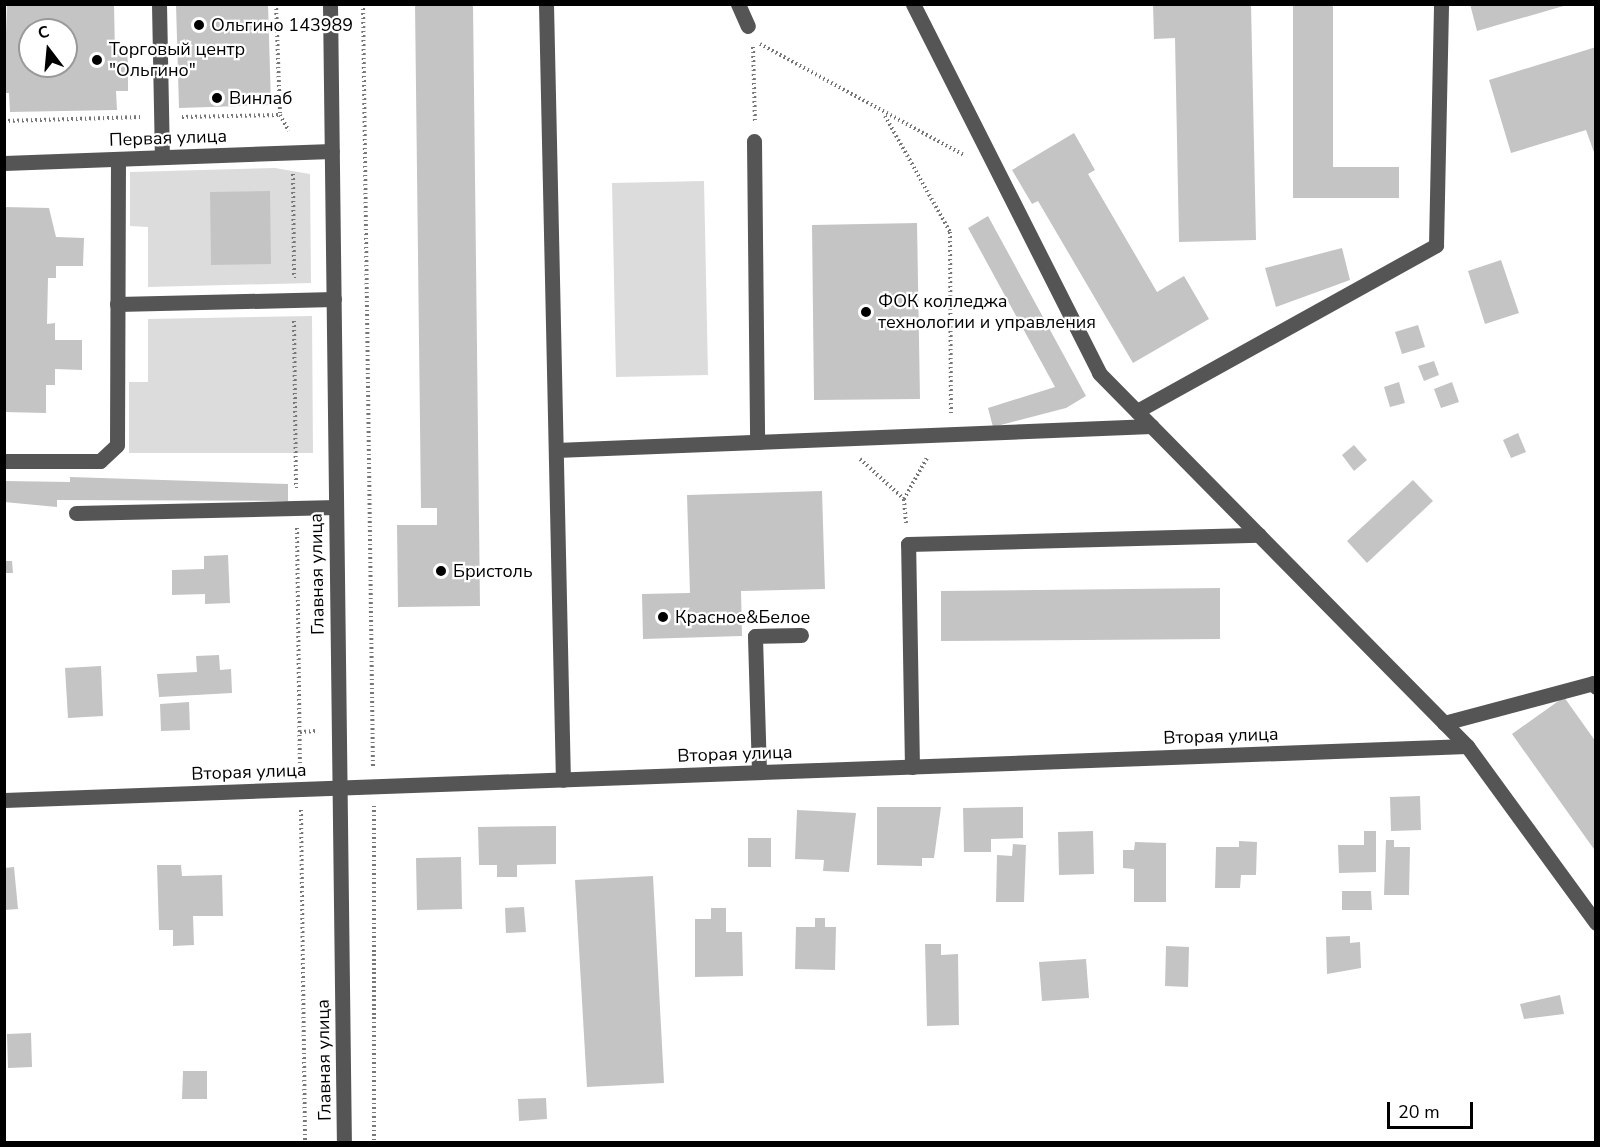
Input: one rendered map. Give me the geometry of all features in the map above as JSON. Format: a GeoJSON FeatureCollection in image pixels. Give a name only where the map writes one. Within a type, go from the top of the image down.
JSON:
{"type":"FeatureCollection","features":[{"type":"Feature","properties":{"kind":"street"},"geometry":{"type":"LineString","coordinates":[[159,4],[162,157]]}},
{"type":"Feature","properties":{"kind":"street","name":"Главная улица"},"geometry":{"type":"LineString","coordinates":[[330,4],[344,1143]]}},
{"type":"Feature","properties":{"kind":"street"},"geometry":{"type":"LineString","coordinates":[[546,4],[563,780]]}},
{"type":"Feature","properties":{"kind":"street"},"geometry":{"type":"LineString","coordinates":[[738,4],[748,26]]}},
{"type":"Feature","properties":{"kind":"street"},"geometry":{"type":"LineString","coordinates":[[913,4],[1099,373],[1467,746],[1596,923]]}},
{"type":"Feature","properties":{"kind":"street"},"geometry":{"type":"LineString","coordinates":[[1137,411],[1436,245],[1441,4]]}},
{"type":"Feature","properties":{"kind":"street"},"geometry":{"type":"LineString","coordinates":[[754,141],[757,442]]}},
{"type":"Feature","properties":{"kind":"street","name":"Первая улица"},"geometry":{"type":"LineString","coordinates":[[4,163],[332,152]]}},
{"type":"Feature","properties":{"kind":"street"},"geometry":{"type":"LineString","coordinates":[[4,461],[100,461],[117,445],[118,159]]}},
{"type":"Feature","properties":{"kind":"street"},"geometry":{"type":"LineString","coordinates":[[117,304],[334,299]]}},
{"type":"Feature","properties":{"kind":"street"},"geometry":{"type":"LineString","coordinates":[[556,450],[1152,426]]}},
{"type":"Feature","properties":{"kind":"street"},"geometry":{"type":"LineString","coordinates":[[76,513],[336,507]]}},
{"type":"Feature","properties":{"kind":"street"},"geometry":{"type":"LineString","coordinates":[[912,767],[908,544],[1259,535]]}},
{"type":"Feature","properties":{"kind":"street"},"geometry":{"type":"LineString","coordinates":[[759,772],[755,636],[801,635]]}},
{"type":"Feature","properties":{"kind":"street"},"geometry":{"type":"LineString","coordinates":[[1444,723],[1595,684]]}},
{"type":"Feature","properties":{"kind":"street","name":"Вторая улица"},"geometry":{"type":"LineString","coordinates":[[4,800],[1467,746]]}},
{"type":"Feature","properties":{"kind":"path"},"geometry":{"type":"LineString","coordinates":[[276,4],[280,115],[291,134],[292,153],[305,1143]]}},
{"type":"Feature","properties":{"kind":"path"},"geometry":{"type":"LineString","coordinates":[[363,4],[374,787],[374,1143]]}},
{"type":"Feature","properties":{"kind":"path"},"geometry":{"type":"LineString","coordinates":[[754,141],[752,40],[885,116],[997,171]]}},
{"type":"Feature","properties":{"kind":"path"},"geometry":{"type":"LineString","coordinates":[[885,116],[951,232],[951,417],[904,499],[908,544]]}},
{"type":"Feature","properties":{"kind":"path"},"geometry":{"type":"LineString","coordinates":[[838,439],[904,499]]}},
{"type":"Feature","properties":{"kind":"shaded area"},"geometry":{"type":"Polygon","coordinates":[[[275,168],[310,174],[311,283],[148,287],[148,227],[130,226],[130,172],[275,168]]]}},
{"type":"Feature","properties":{"kind":"shaded area"},"geometry":{"type":"Polygon","coordinates":[[[704,181],[708,375],[616,377],[612,183],[704,181]]]}},
{"type":"Feature","properties":{"kind":"shaded area"},"geometry":{"type":"Polygon","coordinates":[[[312,316],[313,453],[129,453],[129,382],[148,382],[148,319],[312,316]]]}},
{"type":"Feature","properties":{"kind":"building","name":"Торговый центр \"Ольгино\""},"geometry":{"type":"Polygon","coordinates":[[[7,4],[114,4],[115,54],[127,53],[128,63],[128,91],[116,91],[117,110],[10,112],[9,93],[4,93],[7,4]]]}},
{"type":"Feature","properties":{"kind":"building"},"geometry":{"type":"Polygon","coordinates":[[[176,4],[268,4],[271,105],[179,108],[176,4]]]}},
{"type":"Feature","properties":{"kind":"building"},"geometry":{"type":"Polygon","coordinates":[[[415,4],[473,4],[480,606],[398,607],[397,525],[437,525],[437,508],[421,508],[415,4]]]}},
{"type":"Feature","properties":{"kind":"building"},"geometry":{"type":"Polygon","coordinates":[[[1153,4],[1251,4],[1256,240],[1179,242],[1175,38],[1154,39],[1153,4]]]}},
{"type":"Feature","properties":{"kind":"building"},"geometry":{"type":"Polygon","coordinates":[[[1293,4],[1333,4],[1333,167],[1399,167],[1399,198],[1293,198],[1293,4]]]}},
{"type":"Feature","properties":{"kind":"building"},"geometry":{"type":"Polygon","coordinates":[[[1470,4],[1567,4],[1567,5],[1477,31],[1470,4]]]}},
{"type":"Feature","properties":{"kind":"building"},"geometry":{"type":"Polygon","coordinates":[[[1596,47],[1596,158],[1586,130],[1511,153],[1489,80],[1596,47]]]}},
{"type":"Feature","properties":{"kind":"building"},"geometry":{"type":"Polygon","coordinates":[[[1074,133],[1095,170],[1088,174],[1157,292],[1184,276],[1209,319],[1133,363],[1038,201],[1032,204],[1012,170],[1074,133]]]}},
{"type":"Feature","properties":{"kind":"building"},"geometry":{"type":"Polygon","coordinates":[[[270,191],[271,264],[211,265],[210,192],[270,191]]]}},
{"type":"Feature","properties":{"kind":"building"},"geometry":{"type":"Polygon","coordinates":[[[4,207],[49,208],[56,237],[84,238],[83,266],[56,266],[56,278],[48,278],[47,324],[55,323],[55,340],[82,340],[82,370],[55,369],[55,385],[46,385],[46,413],[4,412],[4,207]]]}},
{"type":"Feature","properties":{"kind":"building"},"geometry":{"type":"Polygon","coordinates":[[[988,216],[1086,396],[1066,408],[993,427],[988,408],[1055,387],[968,228],[988,216]]]}},
{"type":"Feature","properties":{"kind":"building","name":"ФОК колледжа технологии и управления"},"geometry":{"type":"Polygon","coordinates":[[[917,223],[920,399],[814,400],[812,225],[917,223]]]}},
{"type":"Feature","properties":{"kind":"building"},"geometry":{"type":"Polygon","coordinates":[[[1342,248],[1350,280],[1276,307],[1265,268],[1342,248]]]}},
{"type":"Feature","properties":{"kind":"building"},"geometry":{"type":"Polygon","coordinates":[[[1501,260],[1519,313],[1485,324],[1468,271],[1501,260]]]}},
{"type":"Feature","properties":{"kind":"building"},"geometry":{"type":"Polygon","coordinates":[[[1418,325],[1425,347],[1402,354],[1395,332],[1418,325]]]}},
{"type":"Feature","properties":{"kind":"building"},"geometry":{"type":"Polygon","coordinates":[[[1434,361],[1439,375],[1424,381],[1418,366],[1434,361]]]}},
{"type":"Feature","properties":{"kind":"building"},"geometry":{"type":"Polygon","coordinates":[[[1399,382],[1405,403],[1390,407],[1384,387],[1399,382]]]}},
{"type":"Feature","properties":{"kind":"building"},"geometry":{"type":"Polygon","coordinates":[[[1452,382],[1459,402],[1441,408],[1434,389],[1452,382]]]}},
{"type":"Feature","properties":{"kind":"building"},"geometry":{"type":"Polygon","coordinates":[[[1518,433],[1526,452],[1511,458],[1503,440],[1518,433]]]}},
{"type":"Feature","properties":{"kind":"building"},"geometry":{"type":"Polygon","coordinates":[[[1354,445],[1367,460],[1354,471],[1342,455],[1354,445]]]}},
{"type":"Feature","properties":{"kind":"building"},"geometry":{"type":"Polygon","coordinates":[[[70,477],[288,484],[288,501],[57,500],[57,507],[4,502],[4,481],[70,482],[70,477]]]}},
{"type":"Feature","properties":{"kind":"building"},"geometry":{"type":"Polygon","coordinates":[[[1413,480],[1433,501],[1367,563],[1347,541],[1413,480]]]}},
{"type":"Feature","properties":{"kind":"building"},"geometry":{"type":"Polygon","coordinates":[[[822,491],[825,589],[741,591],[742,636],[643,639],[642,594],[690,593],[687,495],[822,491]]]}},
{"type":"Feature","properties":{"kind":"building"},"geometry":{"type":"Polygon","coordinates":[[[228,555],[230,603],[205,604],[205,594],[172,595],[172,570],[204,569],[204,556],[228,555]]]}},
{"type":"Feature","properties":{"kind":"building"},"geometry":{"type":"Polygon","coordinates":[[[4,561],[12,561],[13,573],[4,573],[4,561]]]}},
{"type":"Feature","properties":{"kind":"building"},"geometry":{"type":"Polygon","coordinates":[[[1220,588],[1220,639],[941,641],[941,591],[1220,588]]]}},
{"type":"Feature","properties":{"kind":"building"},"geometry":{"type":"Polygon","coordinates":[[[219,655],[220,670],[231,669],[232,693],[159,697],[157,674],[197,672],[196,656],[219,655]]]}},
{"type":"Feature","properties":{"kind":"building"},"geometry":{"type":"Polygon","coordinates":[[[101,666],[103,716],[68,718],[65,668],[101,666]]]}},
{"type":"Feature","properties":{"kind":"building"},"geometry":{"type":"Polygon","coordinates":[[[1564,697],[1596,742],[1596,852],[1512,734],[1564,697]]]}},
{"type":"Feature","properties":{"kind":"building"},"geometry":{"type":"Polygon","coordinates":[[[189,702],[190,730],[161,731],[160,704],[189,702]]]}},
{"type":"Feature","properties":{"kind":"building"},"geometry":{"type":"Polygon","coordinates":[[[1420,796],[1421,830],[1391,831],[1390,797],[1420,796]]]}},
{"type":"Feature","properties":{"kind":"building"},"geometry":{"type":"Polygon","coordinates":[[[877,807],[941,807],[934,858],[922,858],[922,866],[877,865],[877,807]]]}},
{"type":"Feature","properties":{"kind":"building"},"geometry":{"type":"Polygon","coordinates":[[[1023,807],[1023,838],[991,839],[991,852],[964,852],[963,808],[1023,807]]]}},
{"type":"Feature","properties":{"kind":"building"},"geometry":{"type":"Polygon","coordinates":[[[797,810],[856,813],[849,872],[823,871],[824,860],[795,859],[797,810]]]}},
{"type":"Feature","properties":{"kind":"building"},"geometry":{"type":"Polygon","coordinates":[[[556,826],[556,864],[517,865],[517,877],[497,877],[497,865],[479,865],[478,827],[556,826]]]}},
{"type":"Feature","properties":{"kind":"building"},"geometry":{"type":"Polygon","coordinates":[[[1093,831],[1094,874],[1059,875],[1058,832],[1093,831]]]}},
{"type":"Feature","properties":{"kind":"building"},"geometry":{"type":"Polygon","coordinates":[[[1364,831],[1376,831],[1376,872],[1339,873],[1338,845],[1364,845],[1364,831]]]}},
{"type":"Feature","properties":{"kind":"building"},"geometry":{"type":"Polygon","coordinates":[[[748,838],[771,838],[771,867],[748,867],[748,838]]]}},
{"type":"Feature","properties":{"kind":"building"},"geometry":{"type":"Polygon","coordinates":[[[1386,840],[1394,840],[1394,847],[1410,847],[1409,895],[1384,895],[1386,840]]]}},
{"type":"Feature","properties":{"kind":"building"},"geometry":{"type":"Polygon","coordinates":[[[1239,841],[1257,842],[1256,875],[1241,875],[1240,888],[1215,888],[1216,847],[1239,847],[1239,841]]]}},
{"type":"Feature","properties":{"kind":"building"},"geometry":{"type":"Polygon","coordinates":[[[1135,842],[1166,843],[1166,902],[1134,902],[1134,869],[1123,868],[1123,850],[1134,850],[1135,842]]]}},
{"type":"Feature","properties":{"kind":"building"},"geometry":{"type":"Polygon","coordinates":[[[1013,844],[1026,845],[1024,902],[996,902],[997,855],[1012,856],[1013,844]]]}},
{"type":"Feature","properties":{"kind":"building"},"geometry":{"type":"Polygon","coordinates":[[[461,857],[462,909],[417,910],[416,858],[461,857]]]}},
{"type":"Feature","properties":{"kind":"building"},"geometry":{"type":"Polygon","coordinates":[[[157,865],[181,865],[182,876],[222,875],[223,916],[193,916],[194,945],[173,946],[173,930],[159,930],[157,865]]]}},
{"type":"Feature","properties":{"kind":"building"},"geometry":{"type":"Polygon","coordinates":[[[14,867],[18,909],[4,910],[4,868],[14,867]]]}},
{"type":"Feature","properties":{"kind":"building"},"geometry":{"type":"Polygon","coordinates":[[[653,876],[664,1083],[587,1087],[575,880],[653,876]]]}},
{"type":"Feature","properties":{"kind":"building"},"geometry":{"type":"Polygon","coordinates":[[[1342,891],[1371,891],[1372,910],[1342,910],[1342,891]]]}},
{"type":"Feature","properties":{"kind":"building"},"geometry":{"type":"Polygon","coordinates":[[[524,907],[526,932],[506,933],[505,908],[524,907]]]}},
{"type":"Feature","properties":{"kind":"building"},"geometry":{"type":"Polygon","coordinates":[[[711,908],[726,908],[726,932],[742,932],[743,976],[695,977],[695,919],[711,919],[711,908]]]}},
{"type":"Feature","properties":{"kind":"building"},"geometry":{"type":"Polygon","coordinates":[[[815,918],[825,918],[825,927],[836,927],[835,970],[795,969],[796,927],[815,927],[815,918]]]}},
{"type":"Feature","properties":{"kind":"building"},"geometry":{"type":"Polygon","coordinates":[[[1350,936],[1350,943],[1360,942],[1361,968],[1327,974],[1326,937],[1350,936]]]}},
{"type":"Feature","properties":{"kind":"building"},"geometry":{"type":"Polygon","coordinates":[[[925,944],[941,944],[941,955],[958,954],[959,1025],[927,1026],[925,944]]]}},
{"type":"Feature","properties":{"kind":"building"},"geometry":{"type":"Polygon","coordinates":[[[1166,946],[1189,947],[1188,987],[1165,986],[1166,946]]]}},
{"type":"Feature","properties":{"kind":"building"},"geometry":{"type":"Polygon","coordinates":[[[1086,959],[1089,998],[1042,1001],[1039,962],[1086,959]]]}},
{"type":"Feature","properties":{"kind":"building"},"geometry":{"type":"Polygon","coordinates":[[[1560,995],[1564,1014],[1524,1019],[1520,1004],[1560,995]]]}},
{"type":"Feature","properties":{"kind":"building"},"geometry":{"type":"Polygon","coordinates":[[[31,1033],[32,1067],[8,1068],[7,1034],[31,1033]]]}},
{"type":"Feature","properties":{"kind":"building"},"geometry":{"type":"Polygon","coordinates":[[[183,1071],[207,1071],[207,1099],[182,1099],[183,1071]]]}},
{"type":"Feature","properties":{"kind":"building"},"geometry":{"type":"Polygon","coordinates":[[[546,1098],[547,1119],[519,1121],[518,1099],[546,1098]]]}},
{"type":"Feature","properties":{"kind":"place","name":"Ольгино 143989"},"geometry":{"type":"Point","coordinates":[199,25]}},
{"type":"Feature","properties":{"kind":"place","name":"Торговый центр \"Ольгино\""},"geometry":{"type":"Point","coordinates":[97,60]}},
{"type":"Feature","properties":{"kind":"place","name":"Винлаб"},"geometry":{"type":"Point","coordinates":[217,98]}},
{"type":"Feature","properties":{"kind":"place","name":"ФОК колледжа технологии и управления"},"geometry":{"type":"Point","coordinates":[866,312]}},
{"type":"Feature","properties":{"kind":"place","name":"Бристоль"},"geometry":{"type":"Point","coordinates":[441,571]}},
{"type":"Feature","properties":{"kind":"place","name":"Красное&Белое"},"geometry":{"type":"Point","coordinates":[663,617]}}]}
